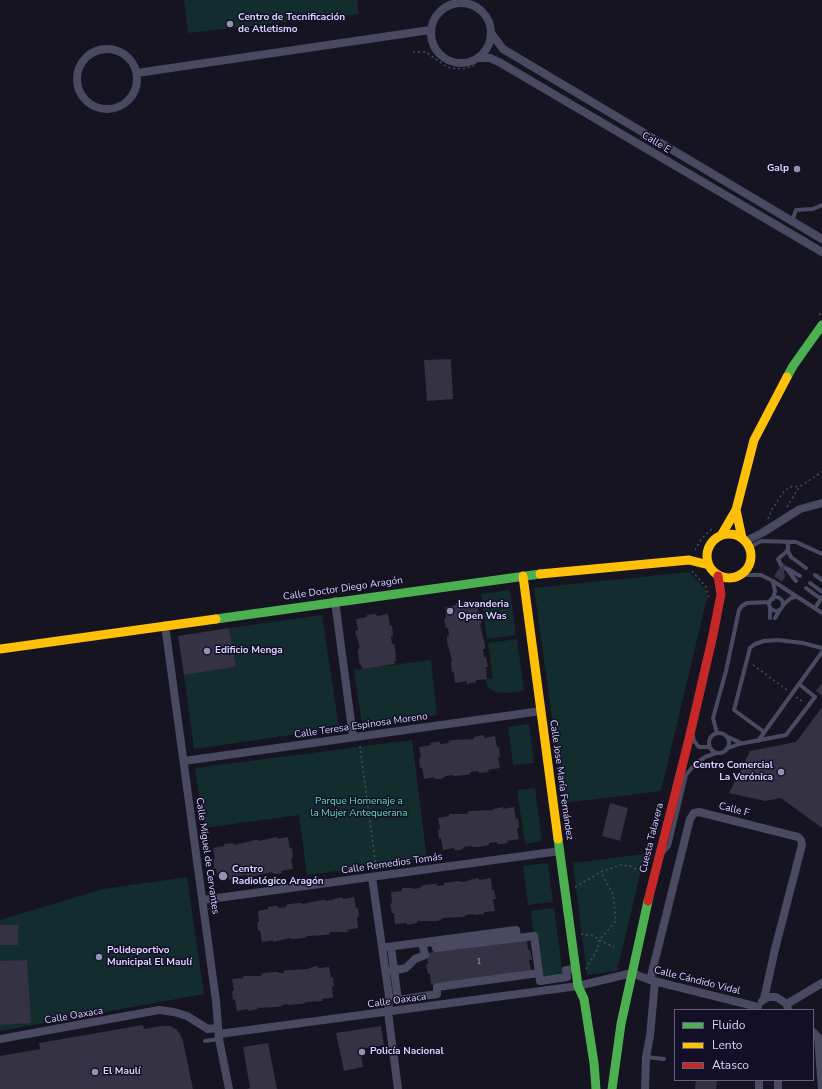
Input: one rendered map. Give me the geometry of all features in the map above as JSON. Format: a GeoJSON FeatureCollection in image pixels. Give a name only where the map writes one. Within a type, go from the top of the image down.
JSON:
{"type":"FeatureCollection","features":[{"type":"Feature","properties":{"kind":"street"},"geometry":{"type":"LineString","coordinates":[[443,3],[468,3],[479,8],[486,17],[491,33],[487,49],[479,61],[463,63],[451,62],[446,60],[437,52],[430,36],[430,30],[434,18],[441,9],[443,3]]}},
{"type":"Feature","properties":{"kind":"street"},"geometry":{"type":"LineString","coordinates":[[137,73],[430,30]]}},
{"type":"Feature","properties":{"kind":"street","name":"Calle E"},"geometry":{"type":"LineString","coordinates":[[491,33],[503,49],[822,239]]}},
{"type":"Feature","properties":{"kind":"street"},"geometry":{"type":"LineString","coordinates":[[110,49],[123,54],[134,64],[137,73],[138,83],[135,93],[129,101],[120,107],[110,110],[100,109],[91,105],[83,98],[77,78],[79,68],[91,53],[110,49]]}},
{"type":"Feature","properties":{"kind":"street","name":"Calle E"},"geometry":{"type":"LineString","coordinates":[[479,61],[490,58],[499,62],[822,252]]}},
{"type":"Feature","properties":{"kind":"street"},"geometry":{"type":"LineString","coordinates":[[722,534],[736,510],[754,440],[793,366],[822,325]]}},
{"type":"Feature","properties":{"kind":"street"},"geometry":{"type":"LineString","coordinates":[[746,542],[800,509],[822,503]]}},
{"type":"Feature","properties":{"kind":"street"},"geometry":{"type":"LineString","coordinates":[[736,510],[746,542],[752,554],[751,562],[741,575],[732,578],[718,576],[709,565],[707,558],[707,551],[710,544],[715,538],[722,534],[729,533],[736,534],[746,542]]}},
{"type":"Feature","properties":{"kind":"street","name":"Calle Doctor Diego Aragón"},"geometry":{"type":"LineString","coordinates":[[690,560],[707,551]]}},
{"type":"Feature","properties":{"kind":"street","name":"Calle Doctor Diego Aragón"},"geometry":{"type":"LineString","coordinates":[[0,648],[522,576],[690,560],[709,565]]}},
{"type":"Feature","properties":{"kind":"street","name":"Calle Jose María Fernández"},"geometry":{"type":"LineString","coordinates":[[522,576],[578,986],[584,999],[594,1063],[596,1089]]}},
{"type":"Feature","properties":{"kind":"street","name":"Cuesta Talavera"},"geometry":{"type":"LineString","coordinates":[[612,1089],[621,1024],[632,974],[658,859],[692,726],[713,635],[721,594],[718,576]]}},
{"type":"Feature","properties":{"kind":"street","name":"Cuesta Talavera"},"geometry":{"type":"LineString","coordinates":[[721,594],[732,578]]}},
{"type":"Feature","properties":{"kind":"street"},"geometry":{"type":"LineString","coordinates":[[335,601],[356,737]]}},
{"type":"Feature","properties":{"kind":"street","name":"Calle Miguel de Cervantes"},"geometry":{"type":"LineString","coordinates":[[165,625],[203,900],[219,1034],[229,1089]]}},
{"type":"Feature","properties":{"kind":"street","name":"Calle Teresa Espinosa Moreno"},"geometry":{"type":"LineString","coordinates":[[184,761],[541,711]]}},
{"type":"Feature","properties":{"kind":"street","name":"Calle F"},"geometry":{"type":"LineString","coordinates":[[653,980],[690,819],[694,813],[699,812],[798,837],[801,840],[802,845],[775,949],[764,999]]}},
{"type":"Feature","properties":{"kind":"street","name":"Calle Remedios Tomás"},"geometry":{"type":"LineString","coordinates":[[203,900],[560,851]]}},
{"type":"Feature","properties":{"kind":"street"},"geometry":{"type":"LineString","coordinates":[[375,876],[389,996],[388,1012],[398,1089]]}},
{"type":"Feature","properties":{"kind":"street"},"geometry":{"type":"LineString","coordinates":[[539,973],[436,987],[437,994],[398,1000],[389,947],[490,938],[517,938],[534,936],[539,973],[540,981],[567,977],[566,970],[576,969]]}},
{"type":"Feature","properties":{"kind":"street"},"geometry":{"type":"LineString","coordinates":[[392,970],[406,968],[415,959],[425,955],[422,943],[435,942],[436,948],[465,941]]}},
{"type":"Feature","properties":{"kind":"street","name":"Calle Cándido Vidal"},"geometry":{"type":"LineString","coordinates":[[632,974],[758,1008]]}},
{"type":"Feature","properties":{"kind":"street","name":"Calle Oaxaca"},"geometry":{"type":"LineString","coordinates":[[0,1039],[159,1010],[187,1016],[219,1034],[578,986],[632,974]]}},
{"type":"Feature","properties":{"kind":"street"},"geometry":{"type":"LineString","coordinates":[[645,1089],[646,1057],[650,1036],[653,980]]}},
{"type":"Feature","properties":{"kind":"street"},"geometry":{"type":"LineString","coordinates":[[758,1008],[764,999],[768,997],[776,997],[787,1007],[822,983]]}},
{"type":"Feature","properties":{"kind":"street"},"geometry":{"type":"LineString","coordinates":[[814,1033],[818,1037],[822,1089]]}},
{"type":"Feature","properties":{"kind":"lane"},"geometry":{"type":"LineString","coordinates":[[792,221],[796,210],[813,209],[822,205]]}},
{"type":"Feature","properties":{"kind":"lane"},"geometry":{"type":"LineString","coordinates":[[746,542],[796,542],[822,554]]}},
{"type":"Feature","properties":{"kind":"lane"},"geometry":{"type":"LineString","coordinates":[[786,542],[788,544],[789,554],[791,557],[806,568]]}},
{"type":"Feature","properties":{"kind":"lane"},"geometry":{"type":"LineString","coordinates":[[781,565],[778,559],[786,552],[788,548]]}},
{"type":"Feature","properties":{"kind":"lane"},"geometry":{"type":"LineString","coordinates":[[796,581],[786,568],[800,576]]}},
{"type":"Feature","properties":{"kind":"lane"},"geometry":{"type":"LineString","coordinates":[[741,575],[760,575],[773,581],[822,613]]}},
{"type":"Feature","properties":{"kind":"lane"},"geometry":{"type":"LineString","coordinates":[[816,575],[822,580]]}},
{"type":"Feature","properties":{"kind":"lane"},"geometry":{"type":"LineString","coordinates":[[773,581],[775,591],[771,602],[772,618],[790,598],[798,597]]}},
{"type":"Feature","properties":{"kind":"lane"},"geometry":{"type":"LineString","coordinates":[[810,583],[822,592]]}},
{"type":"Feature","properties":{"kind":"lane"},"geometry":{"type":"LineString","coordinates":[[806,588],[822,598],[815,608]]}},
{"type":"Feature","properties":{"kind":"lane"},"geometry":{"type":"LineString","coordinates":[[717,733],[713,718],[726,671],[740,607],[747,603],[771,602],[779,598],[783,605]]}},
{"type":"Feature","properties":{"kind":"lane"},"geometry":{"type":"LineString","coordinates":[[771,602],[774,610],[780,610]]}},
{"type":"Feature","properties":{"kind":"lane"},"geometry":{"type":"LineString","coordinates":[[764,732],[734,710],[752,645],[764,641],[789,641],[822,648]]}},
{"type":"Feature","properties":{"kind":"lane"},"geometry":{"type":"LineString","coordinates":[[758,741],[822,652]]}},
{"type":"Feature","properties":{"kind":"lane"},"geometry":{"type":"LineString","coordinates":[[658,859],[668,846],[686,775],[695,764],[705,757],[720,753],[737,744],[786,735],[815,697],[799,684]]}},
{"type":"Feature","properties":{"kind":"lane"},"geometry":{"type":"LineString","coordinates":[[692,726],[693,738],[698,746],[703,748],[709,747]]}},
{"type":"Feature","properties":{"kind":"lane"},"geometry":{"type":"LineString","coordinates":[[717,733],[721,733],[738,742],[746,743]]}},
{"type":"Feature","properties":{"kind":"lane"},"geometry":{"type":"LineString","coordinates":[[709,747],[711,738],[717,733]]}},
{"type":"Feature","properties":{"kind":"lane"},"geometry":{"type":"LineString","coordinates":[[726,736],[728,742],[726,749]]}},
{"type":"Feature","properties":{"kind":"lane"},"geometry":{"type":"LineString","coordinates":[[709,747],[716,753]]}},
{"type":"Feature","properties":{"kind":"lane"},"geometry":{"type":"LineString","coordinates":[[204,1041],[219,1034]]}},
{"type":"Feature","properties":{"kind":"lane"},"geometry":{"type":"LineString","coordinates":[[646,1057],[664,1059]]}},
{"type":"Feature","properties":{"kind":"path"},"geometry":{"type":"LineString","coordinates":[[413,52],[426,52],[450,68],[463,69],[479,61]]}},
{"type":"Feature","properties":{"kind":"path"},"geometry":{"type":"LineString","coordinates":[[788,517],[786,508],[799,487],[822,472]]}},
{"type":"Feature","properties":{"kind":"path"},"geometry":{"type":"LineString","coordinates":[[768,529],[768,517],[783,492],[791,486],[799,487]]}},
{"type":"Feature","properties":{"kind":"path"},"geometry":{"type":"LineString","coordinates":[[690,560],[690,568],[706,587],[709,600]]}},
{"type":"Feature","properties":{"kind":"path"},"geometry":{"type":"LineString","coordinates":[[747,660],[808,706]]}},
{"type":"Feature","properties":{"kind":"path"},"geometry":{"type":"LineString","coordinates":[[356,737],[375,876]]}},
{"type":"Feature","properties":{"kind":"path"},"geometry":{"type":"LineString","coordinates":[[565,888],[576,887],[601,872],[620,865],[630,866],[640,871]]}},
{"type":"Feature","properties":{"kind":"path"},"geometry":{"type":"LineString","coordinates":[[576,969],[587,969],[590,960],[597,950],[599,940],[616,921],[613,894],[601,872]]}},
{"type":"Feature","properties":{"kind":"path"},"geometry":{"type":"LineString","coordinates":[[571,935],[578,934],[594,936],[614,947]]}},
{"type":"Feature","properties":{"kind":"green space","name":"Centro de Tecnificación de Atletismo"},"geometry":{"type":"Polygon","coordinates":[[[184,0],[357,0],[359,14],[188,33],[184,0]]]}},
{"type":"Feature","properties":{"kind":"green space"},"geometry":{"type":"Polygon","coordinates":[[[689,572],[706,590],[707,598],[661,791],[564,803],[534,588],[689,572]]]}},
{"type":"Feature","properties":{"kind":"green space"},"geometry":{"type":"Polygon","coordinates":[[[510,590],[516,635],[487,639],[481,594],[510,590]]]}},
{"type":"Feature","properties":{"kind":"green space"},"geometry":{"type":"Polygon","coordinates":[[[322,615],[339,728],[194,749],[184,675],[236,667],[229,628],[322,615]]]}},
{"type":"Feature","properties":{"kind":"green space"},"geometry":{"type":"Polygon","coordinates":[[[517,639],[524,691],[504,693],[495,692],[488,687],[485,679],[493,678],[488,643],[517,639]]]}},
{"type":"Feature","properties":{"kind":"green space"},"geometry":{"type":"Polygon","coordinates":[[[431,660],[437,715],[362,725],[354,670],[431,660]]]}},
{"type":"Feature","properties":{"kind":"green space"},"geometry":{"type":"Polygon","coordinates":[[[529,724],[534,763],[513,765],[508,727],[529,724]]]}},
{"type":"Feature","properties":{"kind":"green space","name":"Parque Homenaje a la Mujer Antequerana"},"geometry":{"type":"Polygon","coordinates":[[[412,740],[427,859],[307,875],[299,815],[204,828],[195,768],[412,740]]]}},
{"type":"Feature","properties":{"kind":"green space"},"geometry":{"type":"Polygon","coordinates":[[[535,788],[542,841],[525,844],[517,790],[535,788]]]}},
{"type":"Feature","properties":{"kind":"green space"},"geometry":{"type":"Polygon","coordinates":[[[645,854],[617,971],[587,975],[573,863],[645,854]]]}},
{"type":"Feature","properties":{"kind":"green space"},"geometry":{"type":"Polygon","coordinates":[[[548,863],[553,902],[528,905],[523,866],[548,863]]]}},
{"type":"Feature","properties":{"kind":"green space","name":"Polideportivo Municipal El Maulí"},"geometry":{"type":"Polygon","coordinates":[[[187,877],[204,994],[0,1031],[0,920],[103,889],[187,877]]]}},
{"type":"Feature","properties":{"kind":"green space"},"geometry":{"type":"Polygon","coordinates":[[[554,908],[563,975],[539,978],[531,911],[554,908]]]}},
{"type":"Feature","properties":{"kind":"building"},"geometry":{"type":"Polygon","coordinates":[[[451,359],[453,399],[427,401],[424,360],[451,359]]]}},
{"type":"Feature","properties":{"kind":"building"},"geometry":{"type":"Polygon","coordinates":[[[783,563],[787,566],[784,571],[785,577],[782,582],[774,576],[783,563]]]}},
{"type":"Feature","properties":{"kind":"building"},"geometry":{"type":"Polygon","coordinates":[[[465,602],[466,604],[477,603],[479,614],[481,614],[482,619],[480,624],[485,645],[485,649],[483,649],[484,657],[486,657],[488,667],[486,667],[487,679],[476,680],[476,682],[467,684],[467,681],[455,683],[447,641],[447,637],[449,636],[448,628],[446,628],[444,619],[446,618],[445,607],[456,605],[456,603],[465,602]]]}},
{"type":"Feature","properties":{"kind":"building"},"geometry":{"type":"Polygon","coordinates":[[[376,614],[377,616],[388,614],[390,626],[392,626],[393,636],[391,636],[392,644],[394,644],[395,648],[396,661],[394,661],[395,664],[363,669],[359,662],[358,649],[360,648],[355,631],[358,630],[356,619],[367,617],[367,615],[376,614]]]}},
{"type":"Feature","properties":{"kind":"building","name":"Edificio Menga"},"geometry":{"type":"Polygon","coordinates":[[[229,628],[236,667],[184,675],[178,636],[229,628]]]}},
{"type":"Feature","properties":{"kind":"building"},"geometry":{"type":"Polygon","coordinates":[[[822,683],[822,696],[816,691],[822,683]]]}},
{"type":"Feature","properties":{"kind":"building","name":"Centro Comercial La Verónica"},"geometry":{"type":"Polygon","coordinates":[[[822,707],[822,828],[781,798],[765,801],[729,793],[750,751],[796,742],[822,707]]]}},
{"type":"Feature","properties":{"kind":"building"},"geometry":{"type":"Polygon","coordinates":[[[484,735],[484,738],[495,736],[497,747],[499,747],[500,757],[498,757],[500,768],[488,770],[489,772],[479,773],[478,771],[470,772],[470,774],[466,775],[445,776],[441,779],[435,779],[435,777],[424,779],[422,767],[420,768],[419,758],[421,758],[419,747],[431,745],[430,743],[436,742],[440,742],[440,744],[449,743],[448,741],[453,740],[474,739],[474,737],[484,735]]]}},
{"type":"Feature","properties":{"kind":"building"},"geometry":{"type":"Polygon","coordinates":[[[610,803],[628,808],[620,841],[602,836],[610,803]]]}},
{"type":"Feature","properties":{"kind":"building"},"geometry":{"type":"Polygon","coordinates":[[[503,807],[503,809],[514,807],[516,819],[518,818],[519,828],[517,828],[519,839],[507,841],[508,843],[502,844],[497,844],[497,842],[489,843],[489,845],[485,846],[464,847],[460,850],[454,850],[454,848],[443,850],[441,838],[439,839],[438,829],[440,829],[438,818],[449,816],[449,814],[468,814],[467,812],[471,811],[493,810],[503,807]]]}},
{"type":"Feature","properties":{"kind":"building"},"geometry":{"type":"Polygon","coordinates":[[[277,837],[277,839],[288,837],[290,849],[292,848],[293,858],[291,858],[293,869],[281,871],[282,873],[276,874],[272,872],[251,877],[247,877],[247,875],[239,876],[239,878],[229,880],[229,878],[218,879],[216,868],[214,869],[213,859],[215,859],[213,848],[224,846],[224,844],[234,843],[234,845],[277,837]]]}},
{"type":"Feature","properties":{"kind":"building"},"geometry":{"type":"Polygon","coordinates":[[[479,878],[479,880],[491,878],[492,890],[494,890],[496,899],[493,899],[495,911],[484,912],[484,914],[466,915],[462,917],[442,918],[438,921],[417,921],[417,923],[407,925],[407,923],[395,924],[394,913],[392,913],[390,904],[392,903],[391,892],[402,891],[402,888],[420,888],[424,885],[433,884],[437,884],[437,886],[444,885],[444,883],[469,881],[479,878]]]}},
{"type":"Feature","properties":{"kind":"building"},"geometry":{"type":"Polygon","coordinates":[[[343,897],[343,899],[354,897],[356,908],[358,908],[358,928],[347,930],[348,932],[330,932],[330,934],[326,935],[262,942],[260,930],[258,931],[258,911],[274,906],[278,906],[278,908],[286,907],[286,905],[290,904],[303,904],[321,900],[326,901],[343,897]]]}},
{"type":"Feature","properties":{"kind":"building"},"geometry":{"type":"Polygon","coordinates":[[[0,925],[18,925],[18,945],[0,945],[0,925]]]}},
{"type":"Feature","properties":{"kind":"building"},"geometry":{"type":"Polygon","coordinates":[[[527,939],[528,950],[530,950],[532,960],[529,960],[531,971],[431,985],[430,974],[428,974],[426,964],[428,964],[427,953],[527,939]]]}},
{"type":"Feature","properties":{"kind":"building"},"geometry":{"type":"Polygon","coordinates":[[[27,960],[31,1023],[0,1025],[0,961],[27,960]]]}},
{"type":"Feature","properties":{"kind":"building"},"geometry":{"type":"Polygon","coordinates":[[[318,966],[318,968],[329,967],[331,978],[333,977],[333,998],[322,999],[323,1001],[305,1002],[301,1004],[288,1004],[278,1007],[237,1011],[235,999],[233,1000],[232,991],[234,991],[232,979],[244,978],[243,976],[261,976],[261,974],[265,973],[284,973],[284,971],[288,970],[309,969],[318,966]]]}},
{"type":"Feature","properties":{"kind":"building","name":"El Maulí"},"geometry":{"type":"Polygon","coordinates":[[[143,1025],[144,1029],[170,1026],[176,1029],[180,1034],[183,1041],[193,1089],[0,1089],[0,1056],[40,1049],[39,1043],[143,1025]]]}},
{"type":"Feature","properties":{"kind":"building"},"geometry":{"type":"Polygon","coordinates":[[[381,1026],[384,1045],[360,1049],[363,1067],[344,1071],[336,1033],[381,1026]]]}},
{"type":"Feature","properties":{"kind":"building"},"geometry":{"type":"Polygon","coordinates":[[[268,1043],[277,1089],[247,1089],[250,1088],[243,1047],[268,1043]]]}},
{"type":"Feature","properties":{"kind":"building"},"geometry":{"type":"Polygon","coordinates":[[[696,1081],[717,1081],[716,1089],[695,1089],[696,1081]]]}},
{"type":"Feature","properties":{"kind":"traffic: fast"},"geometry":{"type":"LineString","coordinates":[[787,377],[822,325]]}},
{"type":"Feature","properties":{"kind":"traffic: fast"},"geometry":{"type":"LineString","coordinates":[[216,619],[540,574]]}},
{"type":"Feature","properties":{"kind":"traffic: fast"},"geometry":{"type":"LineString","coordinates":[[558,839],[578,986],[584,999],[594,1063],[596,1089]]}},
{"type":"Feature","properties":{"kind":"traffic: fast"},"geometry":{"type":"LineString","coordinates":[[612,1089],[621,1024],[648,901]]}},
{"type":"Feature","properties":{"kind":"traffic: slow"},"geometry":{"type":"LineString","coordinates":[[722,534],[736,510],[754,440],[787,377]]}},
{"type":"Feature","properties":{"kind":"traffic: slow"},"geometry":{"type":"LineString","coordinates":[[736,510],[742,538]]}},
{"type":"Feature","properties":{"kind":"traffic: slow"},"geometry":{"type":"LineString","coordinates":[[725,534],[733,534],[738,535],[745,540],[750,547],[751,556],[750,565],[745,572],[738,577],[725,578],[717,575],[710,568],[707,560],[707,552],[710,544],[717,537],[725,534]]}},
{"type":"Feature","properties":{"kind":"traffic: slow"},"geometry":{"type":"LineString","coordinates":[[540,574],[689,560],[709,565]]}},
{"type":"Feature","properties":{"kind":"traffic: slow"},"geometry":{"type":"LineString","coordinates":[[523,576],[558,839]]}},
{"type":"Feature","properties":{"kind":"traffic: slow"},"geometry":{"type":"LineString","coordinates":[[0,649],[216,619]]}},
{"type":"Feature","properties":{"kind":"traffic: jam"},"geometry":{"type":"LineString","coordinates":[[648,901],[689,739],[713,635],[721,594],[718,576]]}},
{"type":"Feature","properties":{"kind":"place","name":"Centro de Tecnificación de Atletismo"},"geometry":{"type":"Point","coordinates":[230,24]}},
{"type":"Feature","properties":{"kind":"place","name":"Galp"},"geometry":{"type":"Point","coordinates":[797,169]}},
{"type":"Feature","properties":{"kind":"place","name":"Lavanderia Open Was"},"geometry":{"type":"Point","coordinates":[450,611]}},
{"type":"Feature","properties":{"kind":"place","name":"Edificio Menga"},"geometry":{"type":"Point","coordinates":[207,651]}},
{"type":"Feature","properties":{"kind":"place","name":"Centro Comercial La Verónica"},"geometry":{"type":"Point","coordinates":[781,772]}},
{"type":"Feature","properties":{"kind":"place","name":"Centro Radiológico Aragón"},"geometry":{"type":"Point","coordinates":[223,876]}},
{"type":"Feature","properties":{"kind":"place","name":"Polideportivo Municipal El Maulí"},"geometry":{"type":"Point","coordinates":[99,957]}},
{"type":"Feature","properties":{"kind":"place","name":"Policía Nacional"},"geometry":{"type":"Point","coordinates":[362,1052]}},
{"type":"Feature","properties":{"kind":"place","name":"El Maulí"},"geometry":{"type":"Point","coordinates":[95,1072]}}]}
